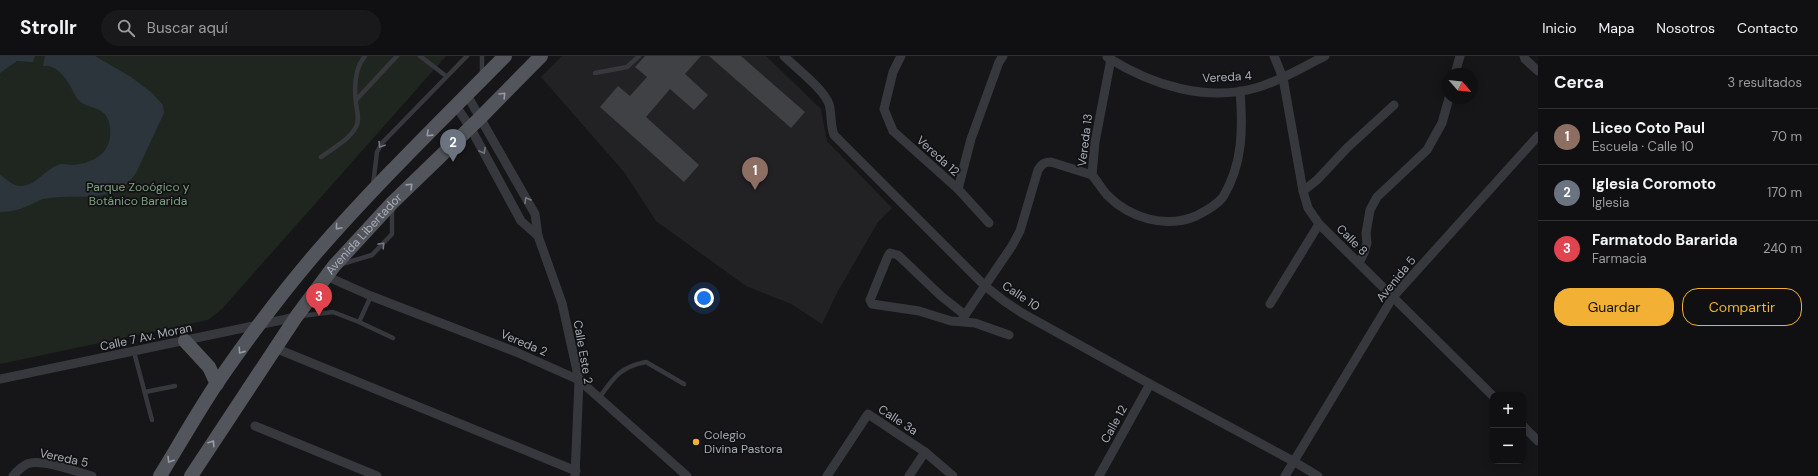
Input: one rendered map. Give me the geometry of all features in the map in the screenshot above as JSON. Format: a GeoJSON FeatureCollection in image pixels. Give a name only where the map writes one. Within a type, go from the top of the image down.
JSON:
{"type":"FeatureCollection","features":[{"type":"Feature","properties":{"kind":"main road","name":"Avenida Libertador"},"geometry":{"type":"LineString","coordinates":[[160,476],[217,384],[258,325],[315,254],[373,188],[505,56]]}},
{"type":"Feature","properties":{"kind":"main road","name":"Avenida Libertador"},"geometry":{"type":"LineString","coordinates":[[191,476],[296,317],[330,271],[392,203],[475,123],[540,56]]}},
{"type":"Feature","properties":{"kind":"main road"},"geometry":{"type":"LineString","coordinates":[[185,341],[209,366],[217,384]]}},
{"type":"Feature","properties":{"kind":"street","name":"Calle 10"},"geometry":{"type":"LineString","coordinates":[[784,56],[826,97],[830,106],[831,126],[834,135],[985,286],[1022,313],[1318,476]]}},
{"type":"Feature","properties":{"kind":"street","name":"Vereda 12"},"geometry":{"type":"LineString","coordinates":[[901,56],[893,72],[884,109],[894,131],[958,189],[971,139],[999,62],[1003,56]]}},
{"type":"Feature","properties":{"kind":"street","name":"Calle 8"},"geometry":{"type":"LineString","coordinates":[[1274,56],[1283,78],[1303,191],[1308,208],[1319,224],[1490,393]]}},
{"type":"Feature","properties":{"kind":"street","name":"Vereda 4"},"geometry":{"type":"LineString","coordinates":[[1109,58],[1139,75],[1173,87],[1208,93],[1258,88],[1283,78],[1325,56]]}},
{"type":"Feature","properties":{"kind":"street"},"geometry":{"type":"LineString","coordinates":[[1457,68],[1460,56]]}},
{"type":"Feature","properties":{"kind":"street"},"geometry":{"type":"LineString","coordinates":[[1524,56],[1538,71]]}},
{"type":"Feature","properties":{"kind":"street","name":"Vereda 13"},"geometry":{"type":"LineString","coordinates":[[1109,58],[1095,142],[1092,175],[1107,195],[1131,213],[1159,222],[1183,222],[1204,213],[1222,198],[1233,177],[1241,149],[1242,120],[1240,91]]}},
{"type":"Feature","properties":{"kind":"street","name":"Calle Este 2"},"geometry":{"type":"LineString","coordinates":[[466,95],[475,123],[521,221],[538,236]]}},
{"type":"Feature","properties":{"kind":"street"},"geometry":{"type":"LineString","coordinates":[[1359,263],[1367,243],[1366,233],[1370,210],[1382,193],[1428,150],[1442,123],[1447,104]]}},
{"type":"Feature","properties":{"kind":"street"},"geometry":{"type":"LineString","coordinates":[[1303,191],[1317,180],[1347,148],[1394,105]]}},
{"type":"Feature","properties":{"kind":"street","name":"Calle Este 2"},"geometry":{"type":"LineString","coordinates":[[456,106],[475,123],[535,214],[538,236],[562,303],[578,380],[576,473]]}},
{"type":"Feature","properties":{"kind":"street","name":"Avenida 5"},"geometry":{"type":"LineString","coordinates":[[1285,476],[1393,297],[1538,136]]}},
{"type":"Feature","properties":{"kind":"street"},"geometry":{"type":"LineString","coordinates":[[1009,335],[986,325],[964,318],[898,255],[890,253],[888,256],[870,300],[872,304],[904,308],[951,320],[964,318],[1012,246],[1020,231],[1038,170],[1042,164],[1051,162],[1092,175]]}},
{"type":"Feature","properties":{"kind":"street"},"geometry":{"type":"LineString","coordinates":[[958,189],[989,223]]}},
{"type":"Feature","properties":{"kind":"street"},"geometry":{"type":"LineString","coordinates":[[1270,304],[1319,224]]}},
{"type":"Feature","properties":{"kind":"street","name":"Vereda 2"},"geometry":{"type":"LineString","coordinates":[[330,271],[371,296],[516,352],[578,380],[687,476]]}},
{"type":"Feature","properties":{"kind":"street","name":"Calle 7 Av. Moran"},"geometry":{"type":"LineString","coordinates":[[0,378],[134,352],[296,317]]}},
{"type":"Feature","properties":{"kind":"street"},"geometry":{"type":"LineString","coordinates":[[275,348],[576,473]]}},
{"type":"Feature","properties":{"kind":"street","name":"Calle 12"},"geometry":{"type":"LineString","coordinates":[[1099,476],[1150,384]]}},
{"type":"Feature","properties":{"kind":"street","name":"Calle 3a"},"geometry":{"type":"LineString","coordinates":[[827,476],[868,414],[925,452],[953,476]]}},
{"type":"Feature","properties":{"kind":"street"},"geometry":{"type":"LineString","coordinates":[[255,426],[377,476]]}},
{"type":"Feature","properties":{"kind":"street"},"geometry":{"type":"LineString","coordinates":[[1525,428],[1538,441]]}},
{"type":"Feature","properties":{"kind":"street"},"geometry":{"type":"LineString","coordinates":[[909,476],[925,452]]}},
{"type":"Feature","properties":{"kind":"street","name":"Vereda 5"},"geometry":{"type":"LineString","coordinates":[[13,476],[19,469],[28,463],[41,462],[92,476]]}},
{"type":"Feature","properties":{"kind":"lane"},"geometry":{"type":"LineString","coordinates":[[321,157],[351,134],[357,126],[356,79],[360,62],[365,56]]}},
{"type":"Feature","properties":{"kind":"lane"},"geometry":{"type":"LineString","coordinates":[[356,100],[397,56]]}},
{"type":"Feature","properties":{"kind":"lane"},"geometry":{"type":"LineString","coordinates":[[420,56],[446,76]]}},
{"type":"Feature","properties":{"kind":"lane"},"geometry":{"type":"LineString","coordinates":[[373,188],[377,152],[382,143],[467,56]]}},
{"type":"Feature","properties":{"kind":"lane"},"geometry":{"type":"LineString","coordinates":[[482,56],[482,80]]}},
{"type":"Feature","properties":{"kind":"lane"},"geometry":{"type":"LineString","coordinates":[[595,73],[627,67],[638,56]]}},
{"type":"Feature","properties":{"kind":"lane"},"geometry":{"type":"LineString","coordinates":[[330,271],[372,255],[392,234],[392,203]]}},
{"type":"Feature","properties":{"kind":"lane"},"geometry":{"type":"LineString","coordinates":[[359,322],[371,296]]}},
{"type":"Feature","properties":{"kind":"lane"},"geometry":{"type":"LineString","coordinates":[[296,317],[333,312],[393,338]]}},
{"type":"Feature","properties":{"kind":"lane"},"geometry":{"type":"LineString","coordinates":[[134,352],[152,420]]}},
{"type":"Feature","properties":{"kind":"lane"},"geometry":{"type":"LineString","coordinates":[[599,398],[619,372],[631,365],[646,362],[684,384]]}},
{"type":"Feature","properties":{"kind":"lane"},"geometry":{"type":"LineString","coordinates":[[145,392],[175,386]]}},
{"type":"Feature","properties":{"kind":"shaded area"},"geometry":{"type":"Polygon","coordinates":[[[0,56],[35,56],[33,62],[17,61],[0,73],[0,56]]]}},
{"type":"Feature","properties":{"kind":"shaded area"},"geometry":{"type":"Polygon","coordinates":[[[45,56],[95,56],[131,77],[151,92],[163,105],[164,113],[136,173],[127,184],[117,190],[105,194],[43,199],[20,209],[0,212],[0,175],[15,185],[26,185],[35,181],[53,167],[60,164],[81,164],[95,159],[101,155],[109,143],[110,127],[105,114],[79,100],[59,71],[49,66],[43,66],[45,56]]]}},
{"type":"Feature","properties":{"kind":"shaded area"},"geometry":{"type":"Polygon","coordinates":[[[562,56],[766,56],[821,109],[827,141],[892,208],[878,222],[838,291],[822,324],[791,304],[746,286],[656,221],[624,172],[541,77],[562,56]]]}},
{"type":"Feature","properties":{"kind":"green space","name":"Parque Zooógico y Botánico Bararida"},"geometry":{"type":"Polygon","coordinates":[[[0,56],[446,56],[222,309],[208,320],[0,364],[0,56]]]}},
{"type":"Feature","properties":{"kind":"building"},"geometry":{"type":"Polygon","coordinates":[[[645,56],[701,56],[685,74],[708,95],[694,110],[670,89],[646,117],[699,165],[684,182],[600,107],[618,86],[630,96],[647,77],[635,67],[645,56]]]}},
{"type":"Feature","properties":{"kind":"building"},"geometry":{"type":"Polygon","coordinates":[[[709,56],[741,56],[805,112],[791,128],[709,56]]]}},
{"type":"Feature","properties":{"kind":"place","name":"Iglesia Coromoto"},"geometry":{"type":"Point","coordinates":[453,162]}},
{"type":"Feature","properties":{"kind":"place","name":"Liceo Coto Paul"},"geometry":{"type":"Point","coordinates":[755,190]}},
{"type":"Feature","properties":{"kind":"place","name":"Farmatodo Bararida"},"geometry":{"type":"Point","coordinates":[319,316]}},
{"type":"Feature","properties":{"kind":"place","name":"Colegio Divina Pastora"},"geometry":{"type":"Point","coordinates":[696,442]}}]}
